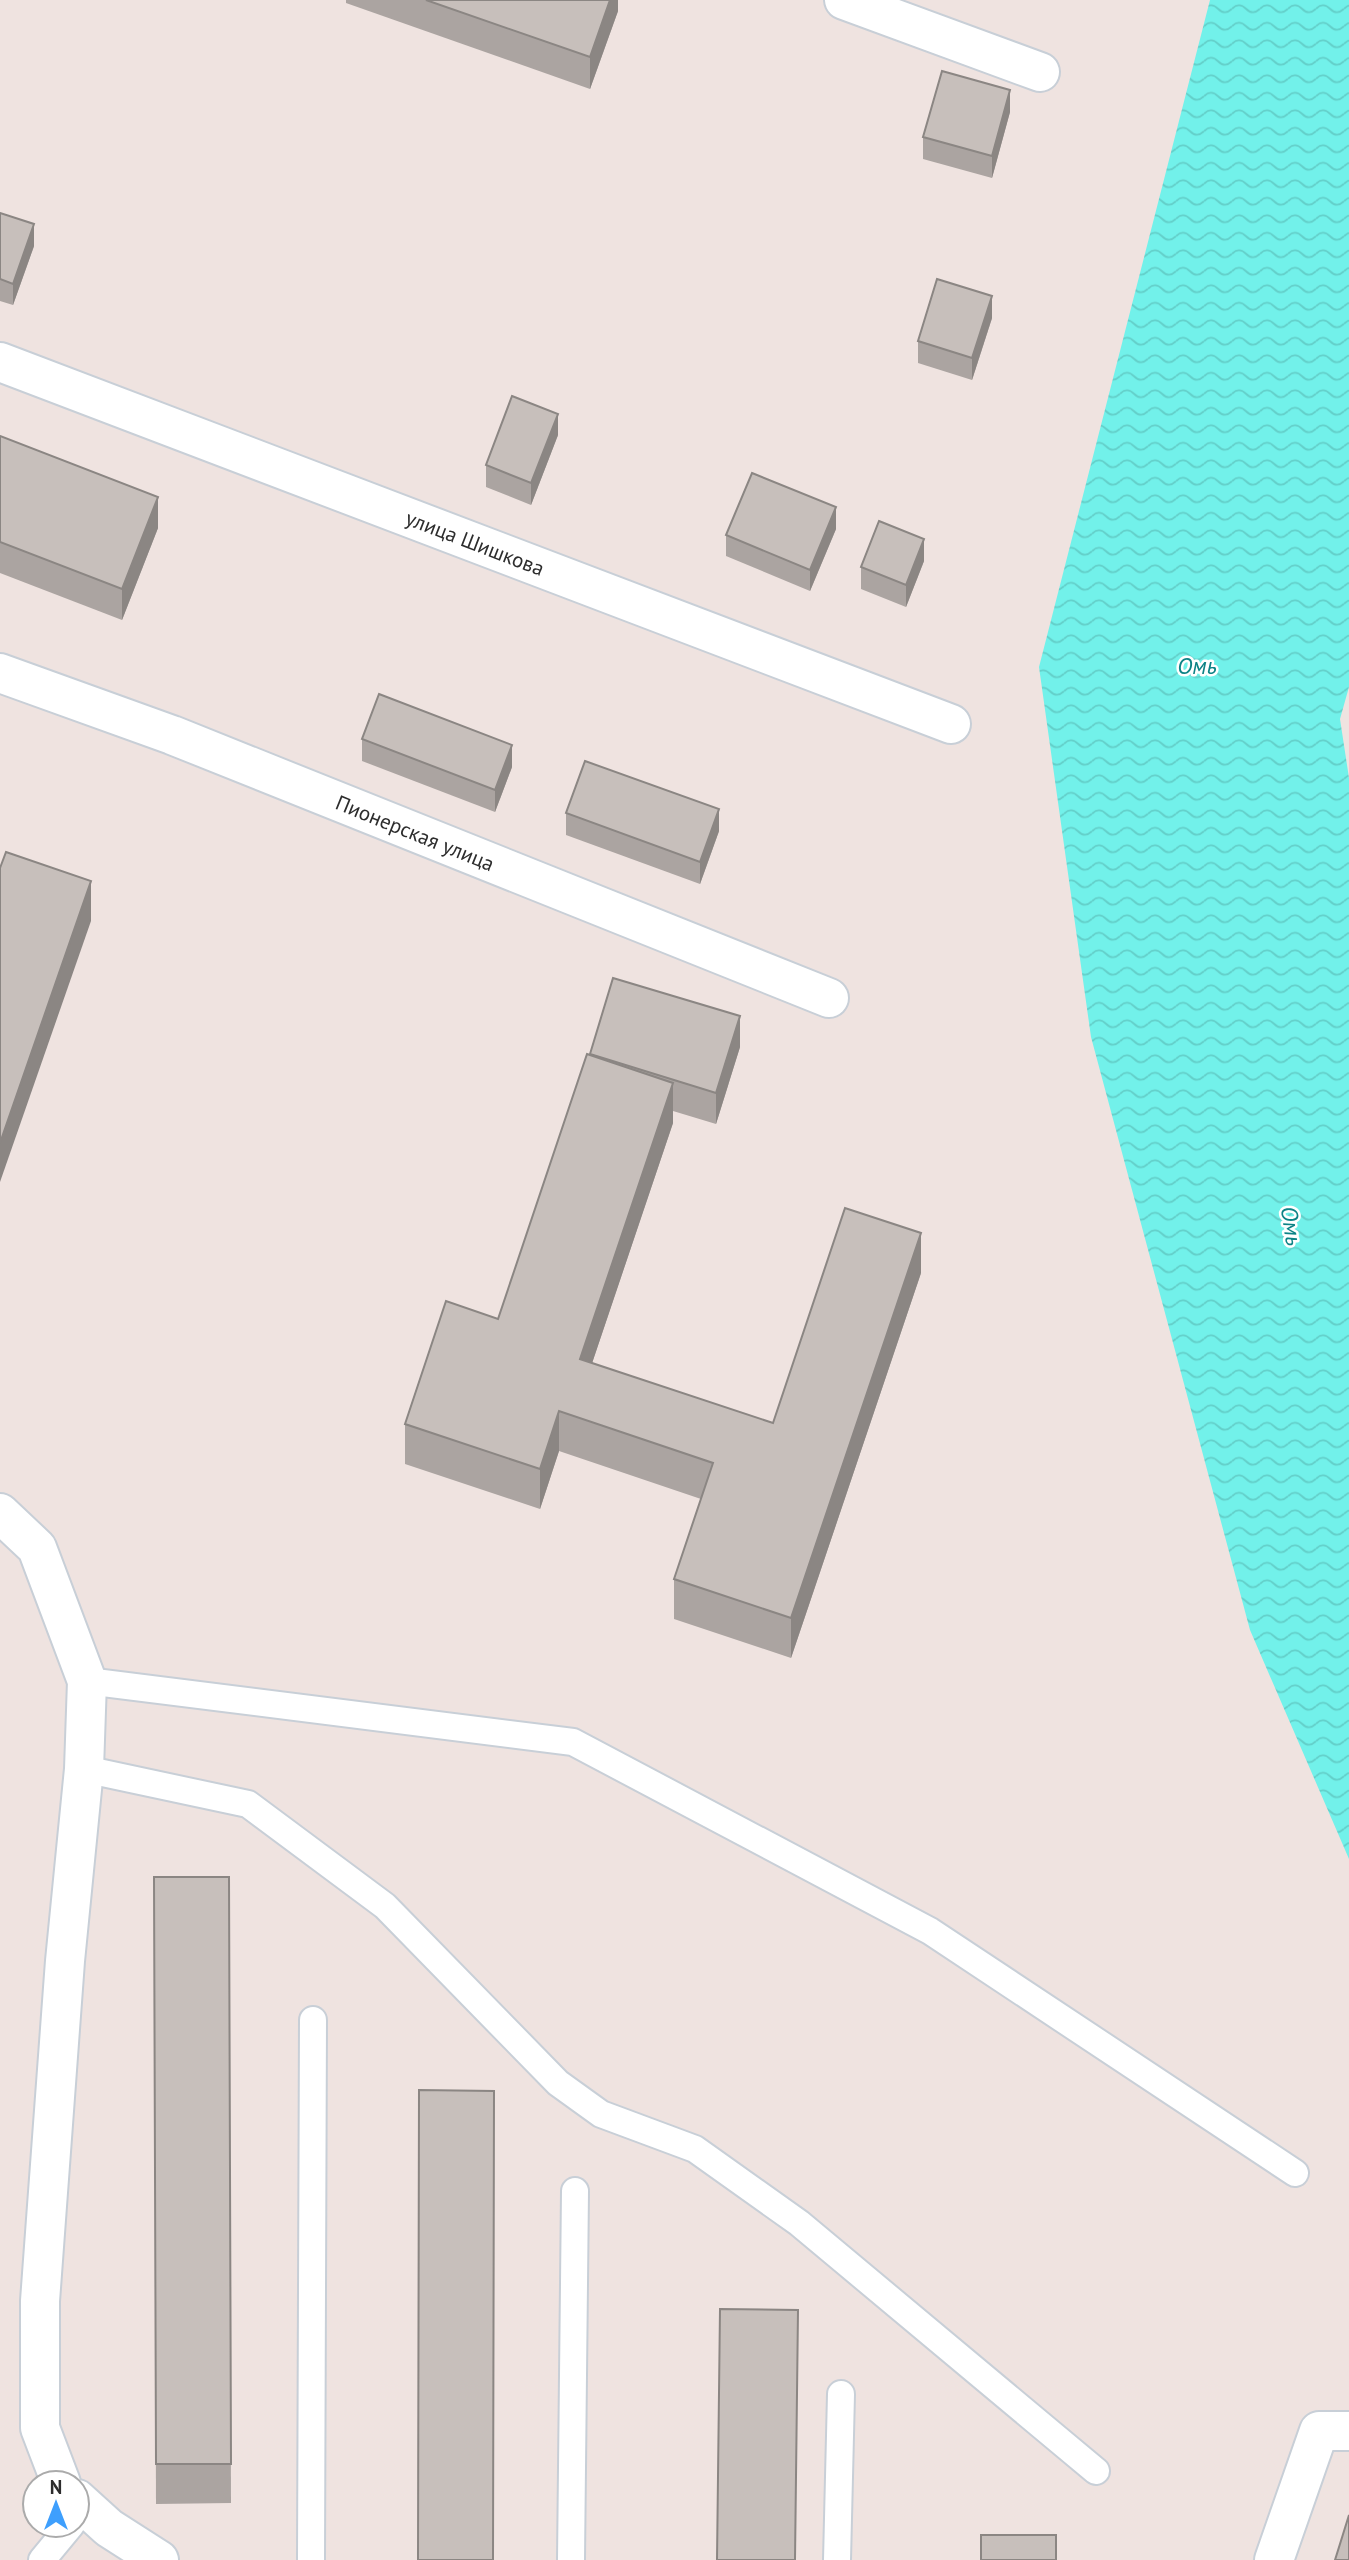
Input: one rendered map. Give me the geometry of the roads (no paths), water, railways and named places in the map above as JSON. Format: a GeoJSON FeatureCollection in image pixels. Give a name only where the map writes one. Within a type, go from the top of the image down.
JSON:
{"type":"FeatureCollection","features":[{"type":"Feature","properties":{"kind":"street"},"geometry":{"type":"LineString","coordinates":[[844,0],[1040,72]]}},
{"type":"Feature","properties":{"kind":"street","name":"улица Шишкова"},"geometry":{"type":"LineString","coordinates":[[0,362],[951,724]]}},
{"type":"Feature","properties":{"kind":"street","name":"Пионерская улица"},"geometry":{"type":"LineString","coordinates":[[0,673],[172,735],[829,998]]}},
{"type":"Feature","properties":{"kind":"street"},"geometry":{"type":"LineString","coordinates":[[0,1513],[37,1548],[87,1681],[84,1769],[65,1961],[40,2301],[40,2428],[58,2469]]}},
{"type":"Feature","properties":{"kind":"street"},"geometry":{"type":"LineString","coordinates":[[1274,2560],[1334,2431]]}},
{"type":"Feature","properties":{"kind":"street"},"geometry":{"type":"LineString","coordinates":[[91,2517],[159,2560]]}},
{"type":"Feature","properties":{"kind":"lane"},"geometry":{"type":"LineString","coordinates":[[87,1681],[573,1742],[930,1931],[1295,2173]]}},
{"type":"Feature","properties":{"kind":"lane"},"geometry":{"type":"LineString","coordinates":[[84,1769],[248,1804],[385,1906],[558,2083],[601,2114],[695,2149],[799,2223],[1096,2471]]}},
{"type":"Feature","properties":{"kind":"lane"},"geometry":{"type":"LineString","coordinates":[[310,2560],[313,2020]]}},
{"type":"Feature","properties":{"kind":"lane"},"geometry":{"type":"LineString","coordinates":[[571,2560],[575,2191]]}},
{"type":"Feature","properties":{"kind":"lane"},"geometry":{"type":"LineString","coordinates":[[837,2560],[841,2394]]}},
{"type":"Feature","properties":{"kind":"lane"},"geometry":{"type":"LineString","coordinates":[[42,2560],[54,2539]]}},
{"type":"Feature","properties":{"kind":"water","name":"Омь"},"geometry":{"type":"Polygon","coordinates":[[[1210,0],[1349,0],[1349,687],[1340,719],[1349,778],[1349,1859],[1250,1630],[1091,1037],[1039,667],[1210,0]]]}}]}
